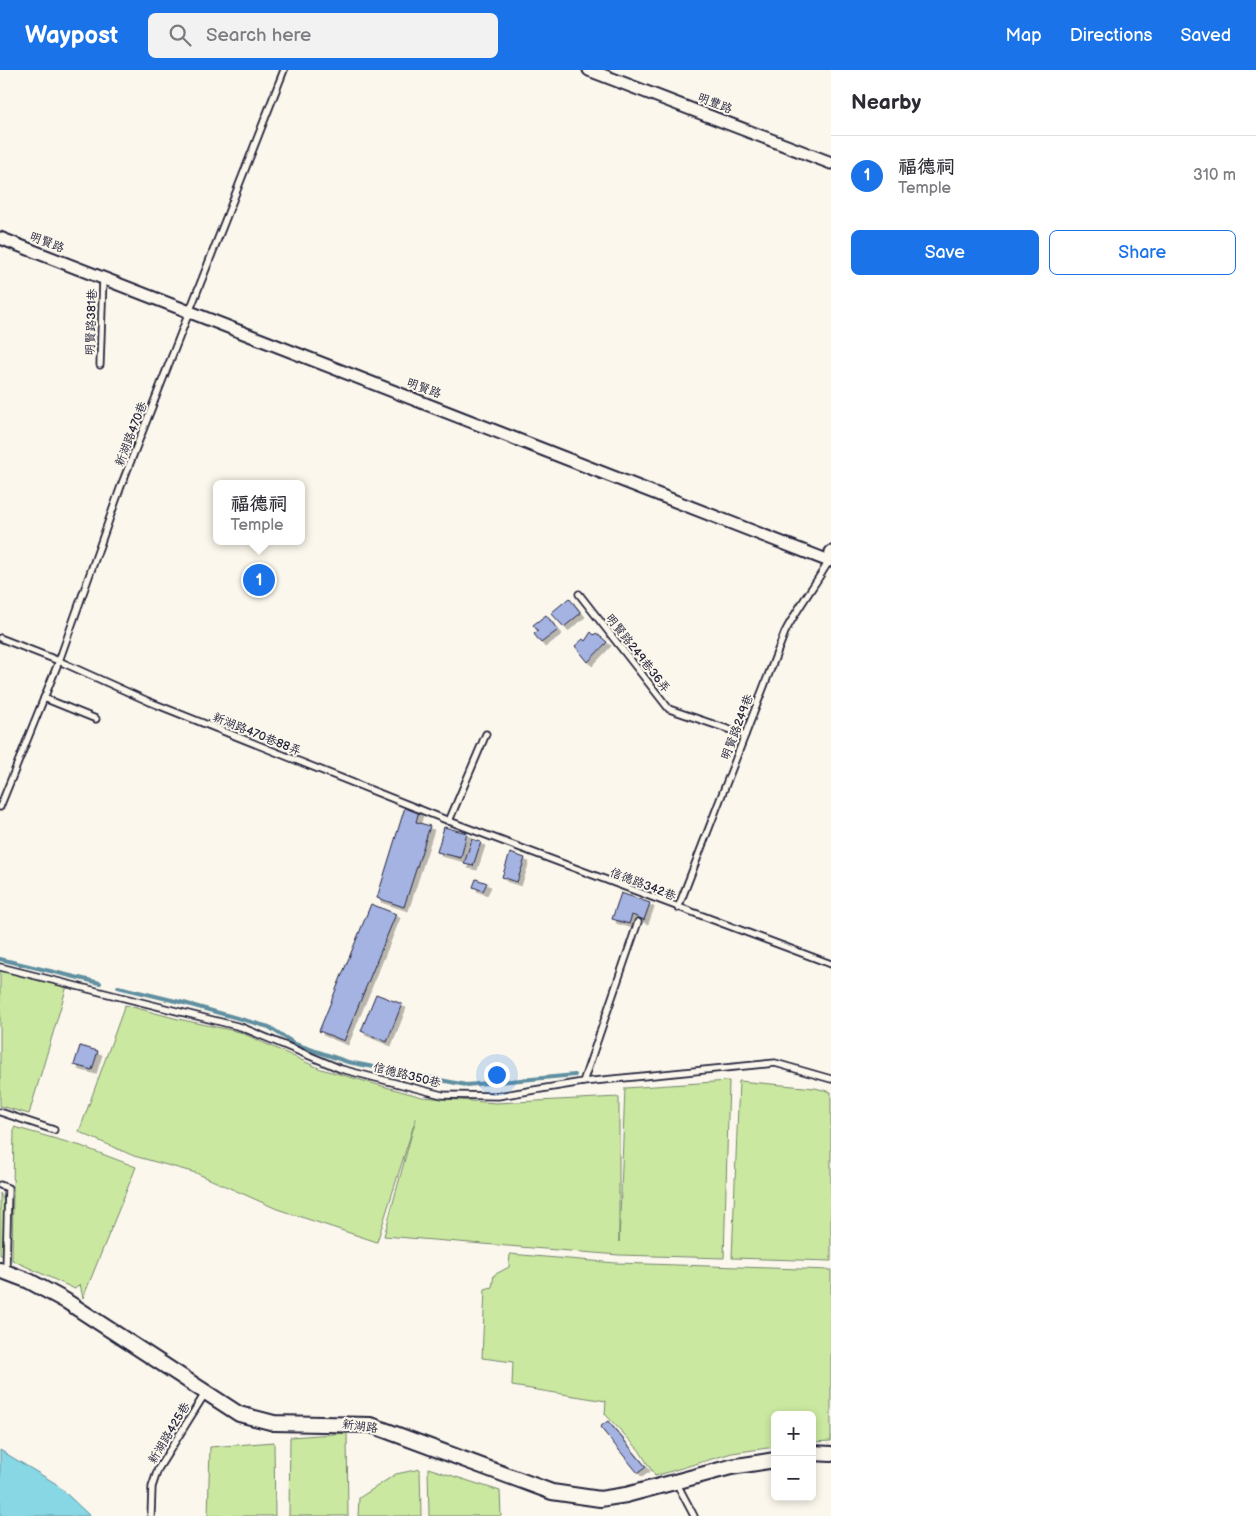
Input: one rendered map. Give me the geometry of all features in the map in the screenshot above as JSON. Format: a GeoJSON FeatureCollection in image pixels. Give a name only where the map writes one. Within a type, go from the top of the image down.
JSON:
{"type":"FeatureCollection","features":[{"type":"Feature","properties":{"kind":"street","name":"明豐路"},"geometry":{"type":"LineString","coordinates":[[589,70],[831,163]]}},
{"type":"Feature","properties":{"kind":"street","name":"明賢路"},"geometry":{"type":"LineString","coordinates":[[0,238],[190,313],[830,556]]}},
{"type":"Feature","properties":{"kind":"street","name":"新湖路"},"geometry":{"type":"LineString","coordinates":[[3,1271],[30,1281],[66,1301],[239,1414],[274,1423],[372,1424],[552,1492],[600,1499],[626,1495],[731,1467],[771,1461]]}},
{"type":"Feature","properties":{"kind":"street"},"geometry":{"type":"LineString","coordinates":[[816,1453],[831,1454]]}},
{"type":"Feature","properties":{"kind":"lane","name":"新湖路470巷"},"geometry":{"type":"LineString","coordinates":[[0,807],[60,661],[122,486],[284,70]]}},
{"type":"Feature","properties":{"kind":"lane","name":"明賢路381巷"},"geometry":{"type":"LineString","coordinates":[[100,365],[103,279]]}},
{"type":"Feature","properties":{"kind":"lane","name":"明賢路249巷"},"geometry":{"type":"LineString","coordinates":[[678,908],[785,632],[802,600],[816,585],[830,556]]}},
{"type":"Feature","properties":{"kind":"lane","name":"明賢路249巷36弄"},"geometry":{"type":"LineString","coordinates":[[579,594],[669,709],[745,735]]}},
{"type":"Feature","properties":{"kind":"lane","name":"新湖路470巷88弄"},"geometry":{"type":"LineString","coordinates":[[0,638],[60,661],[150,702],[449,821]]}},
{"type":"Feature","properties":{"kind":"lane"},"geometry":{"type":"LineString","coordinates":[[44,698],[96,719]]}},
{"type":"Feature","properties":{"kind":"lane"},"geometry":{"type":"LineString","coordinates":[[449,821],[486,734]]}},
{"type":"Feature","properties":{"kind":"lane","name":"信德路342巷"},"geometry":{"type":"LineString","coordinates":[[449,821],[831,964]]}},
{"type":"Feature","properties":{"kind":"lane"},"geometry":{"type":"LineString","coordinates":[[583,1082],[638,922]]}},
{"type":"Feature","properties":{"kind":"lane","name":"信德路350巷"},"geometry":{"type":"LineString","coordinates":[[0,967],[241,1027],[341,1069],[442,1095],[498,1096],[583,1082],[775,1063],[831,1078]]}},
{"type":"Feature","properties":{"kind":"lane"},"geometry":{"type":"LineString","coordinates":[[0,1112],[54,1130]]}},
{"type":"Feature","properties":{"kind":"lane"},"geometry":{"type":"LineString","coordinates":[[0,1185],[8,1188],[3,1271]]}},
{"type":"Feature","properties":{"kind":"lane","name":"新湖路425巷"},"geometry":{"type":"LineString","coordinates":[[151,1516],[152,1487],[158,1469],[206,1392]]}},
{"type":"Feature","properties":{"kind":"lane"},"geometry":{"type":"LineString","coordinates":[[676,1482],[694,1516]]}},
{"type":"Feature","properties":{"kind":"green space"},"geometry":{"type":"Polygon","coordinates":[[[0,968],[67,986],[29,1114],[0,1106],[0,968]]]}},
{"type":"Feature","properties":{"kind":"green space"},"geometry":{"type":"Polygon","coordinates":[[[125,1005],[178,1019],[240,1032],[321,1069],[422,1097],[496,1103],[619,1097],[619,1242],[625,1088],[729,1081],[724,1258],[619,1255],[384,1236],[416,1118],[377,1242],[277,1209],[196,1173],[134,1156],[79,1132],[125,1005]]]}},
{"type":"Feature","properties":{"kind":"green space"},"geometry":{"type":"Polygon","coordinates":[[[739,1081],[815,1088],[831,1092],[831,1261],[732,1258],[739,1081]]]}},
{"type":"Feature","properties":{"kind":"green space"},"geometry":{"type":"Polygon","coordinates":[[[14,1127],[81,1146],[136,1167],[83,1298],[80,1284],[75,1289],[12,1260],[14,1127]]]}},
{"type":"Feature","properties":{"kind":"green space"},"geometry":{"type":"Polygon","coordinates":[[[0,1193],[4,1201],[3,1255],[0,1255],[0,1193]]]}},
{"type":"Feature","properties":{"kind":"green space"},"geometry":{"type":"Polygon","coordinates":[[[510,1254],[616,1263],[831,1270],[831,1441],[816,1442],[816,1411],[771,1411],[771,1448],[732,1453],[655,1476],[639,1450],[605,1414],[606,1401],[512,1386],[513,1362],[482,1358],[485,1289],[492,1287],[494,1275],[509,1267],[510,1254]]]}},
{"type":"Feature","properties":{"kind":"green space"},"geometry":{"type":"Polygon","coordinates":[[[347,1433],[348,1516],[289,1516],[290,1437],[347,1433]]]}},
{"type":"Feature","properties":{"kind":"green space"},"geometry":{"type":"Polygon","coordinates":[[[274,1442],[275,1516],[208,1516],[210,1447],[274,1442]]]}},
{"type":"Feature","properties":{"kind":"green space"},"geometry":{"type":"Polygon","coordinates":[[[428,1468],[500,1491],[501,1516],[429,1516],[428,1468]]]}},
{"type":"Feature","properties":{"kind":"green space"},"geometry":{"type":"Polygon","coordinates":[[[420,1469],[421,1516],[358,1516],[359,1498],[396,1474],[420,1469]]]}},
{"type":"Feature","properties":{"kind":"water"},"geometry":{"type":"Polygon","coordinates":[[[0,1450],[55,1483],[90,1516],[0,1516],[0,1450]]]}},
{"type":"Feature","properties":{"kind":"building"},"geometry":{"type":"Polygon","coordinates":[[[256,571],[267,584],[262,589],[251,576],[256,571]]]}},
{"type":"Feature","properties":{"kind":"building"},"geometry":{"type":"Polygon","coordinates":[[[569,598],[581,613],[564,627],[551,613],[569,598]]]}},
{"type":"Feature","properties":{"kind":"building"},"geometry":{"type":"Polygon","coordinates":[[[546,615],[558,630],[541,643],[534,634],[538,631],[533,625],[546,615]]]}},
{"type":"Feature","properties":{"kind":"building"},"geometry":{"type":"Polygon","coordinates":[[[591,632],[594,635],[596,633],[607,642],[588,662],[575,646],[583,639],[585,641],[591,632]]]}},
{"type":"Feature","properties":{"kind":"building"},"geometry":{"type":"Polygon","coordinates":[[[405,807],[419,811],[416,822],[430,826],[404,907],[377,898],[405,807]]]}},
{"type":"Feature","properties":{"kind":"building"},"geometry":{"type":"Polygon","coordinates":[[[444,827],[467,833],[461,858],[437,852],[444,827]]]}},
{"type":"Feature","properties":{"kind":"building"},"geometry":{"type":"Polygon","coordinates":[[[472,839],[481,842],[473,866],[464,864],[472,839]]]}},
{"type":"Feature","properties":{"kind":"building"},"geometry":{"type":"Polygon","coordinates":[[[510,853],[525,858],[517,882],[502,877],[510,853]]]}},
{"type":"Feature","properties":{"kind":"building"},"geometry":{"type":"Polygon","coordinates":[[[476,879],[487,883],[483,891],[473,887],[476,879]]]}},
{"type":"Feature","properties":{"kind":"building"},"geometry":{"type":"Polygon","coordinates":[[[621,893],[650,903],[644,920],[632,915],[629,924],[612,919],[621,893]]]}},
{"type":"Feature","properties":{"kind":"building"},"geometry":{"type":"Polygon","coordinates":[[[371,904],[396,914],[344,1041],[319,1031],[371,904]]]}},
{"type":"Feature","properties":{"kind":"building"},"geometry":{"type":"Polygon","coordinates":[[[376,994],[402,1004],[387,1042],[361,1031],[376,994]]]}},
{"type":"Feature","properties":{"kind":"building"},"geometry":{"type":"Polygon","coordinates":[[[80,1046],[98,1051],[92,1070],[74,1065],[80,1046]]]}},
{"type":"Feature","properties":{"kind":"building"},"geometry":{"type":"Polygon","coordinates":[[[608,1421],[646,1467],[638,1473],[600,1427],[608,1421]]]}},
{"type":"Feature","properties":{"kind":"waterway"},"geometry":{"type":"LineString","coordinates":[[0,959],[100,983]]}},
{"type":"Feature","properties":{"kind":"waterway"},"geometry":{"type":"LineString","coordinates":[[118,987],[269,1027],[295,1044],[348,1062],[466,1085],[575,1075]]}},
{"type":"Feature","properties":{"kind":"place","name":"福德祠"},"geometry":{"type":"Point","coordinates":[259,580]}}]}
